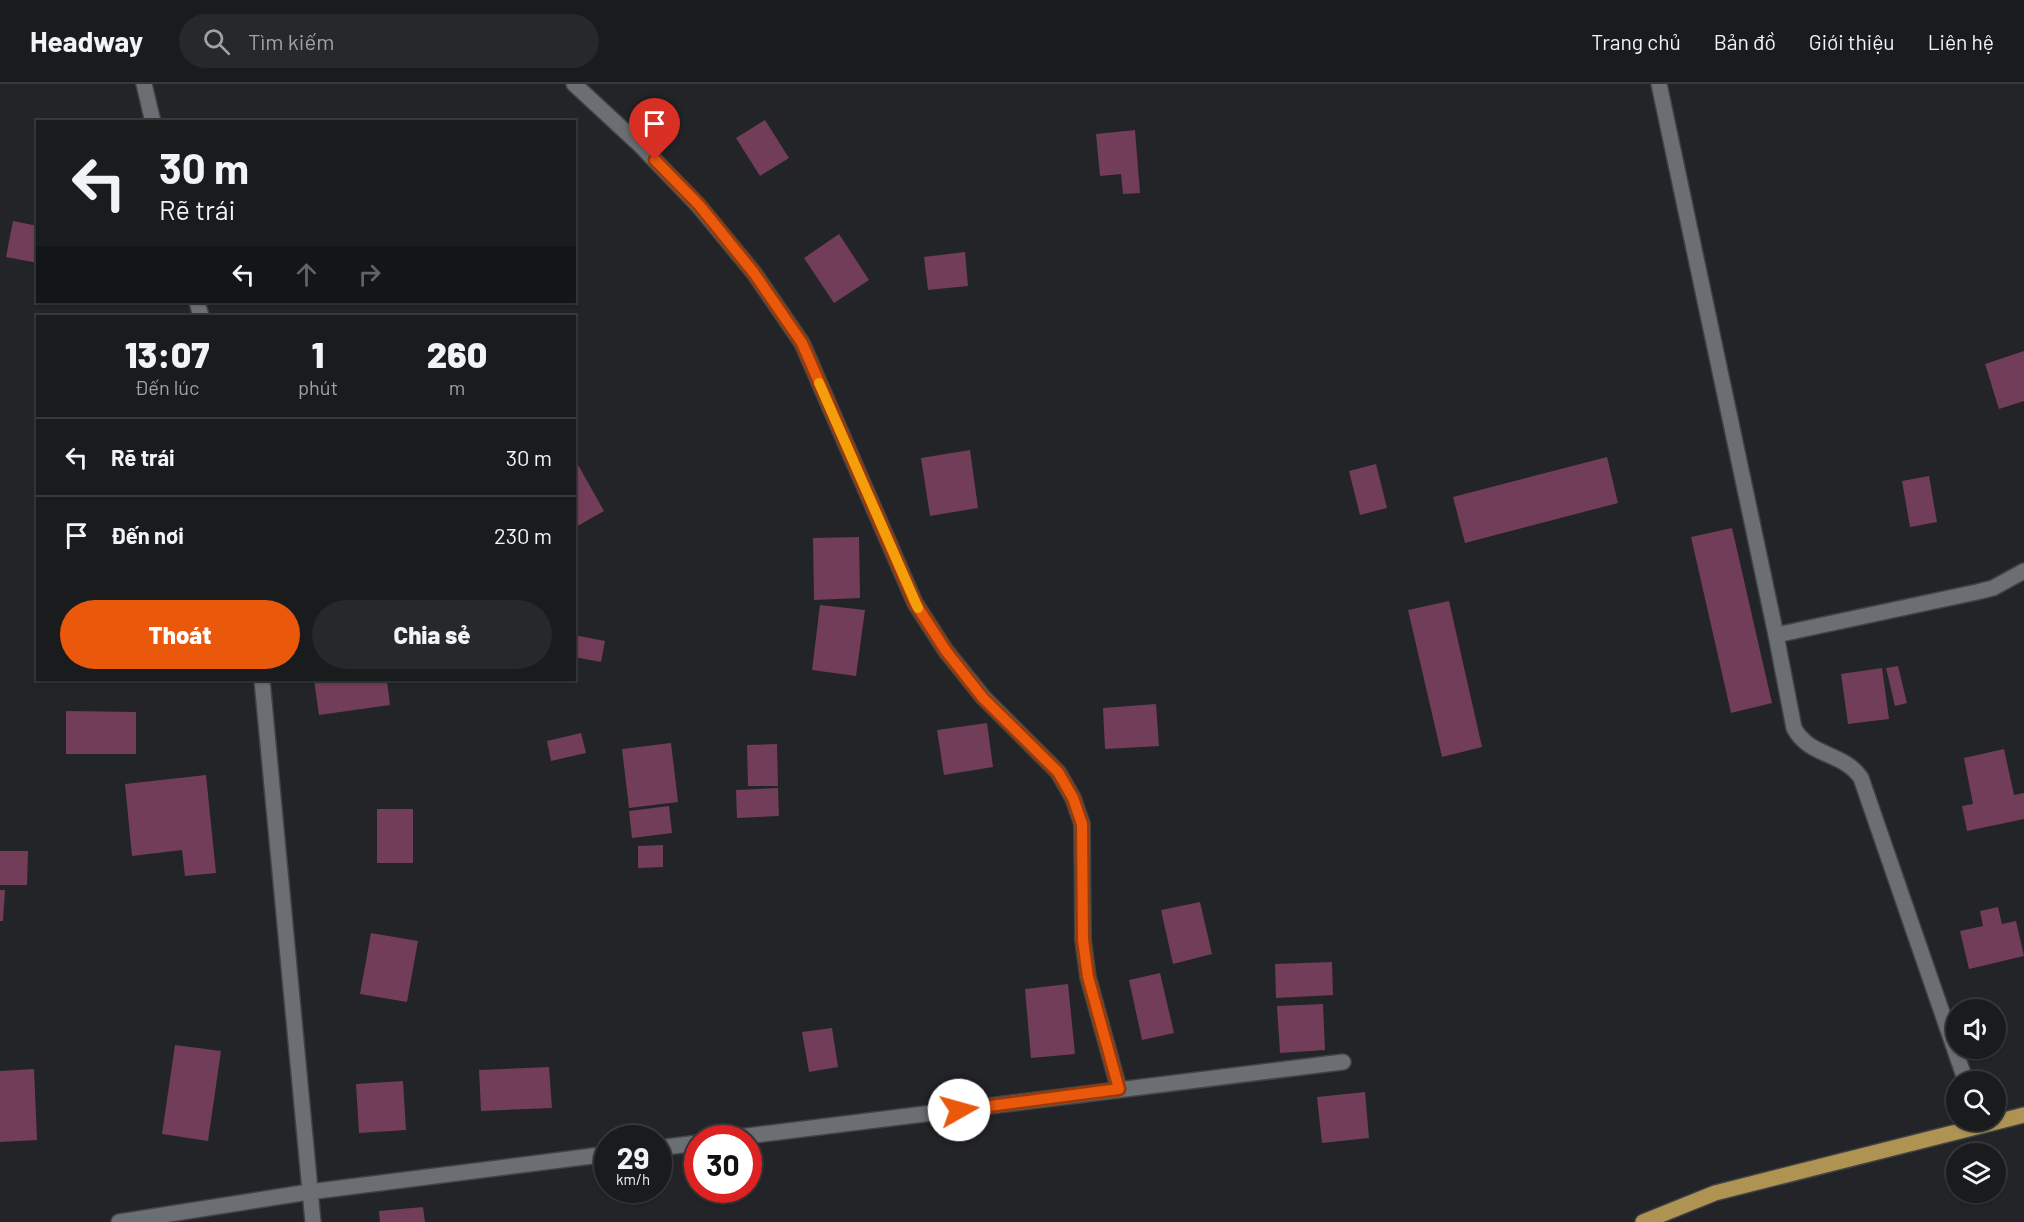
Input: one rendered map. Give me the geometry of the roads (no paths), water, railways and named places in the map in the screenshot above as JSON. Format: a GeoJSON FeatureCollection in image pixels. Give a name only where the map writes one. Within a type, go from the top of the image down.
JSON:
{"type":"FeatureCollection","features":[{"type":"Feature","properties":{"kind":"main road"},"geometry":{"type":"LineString","coordinates":[[2006,1118],[2024,1115]]}},
{"type":"Feature","properties":{"kind":"main road"},"geometry":{"type":"LineString","coordinates":[[1643,1222],[1715,1193],[1951,1131]]}},
{"type":"Feature","properties":{"kind":"street"},"geometry":{"type":"LineString","coordinates":[[144,84],[153,120]]}},
{"type":"Feature","properties":{"kind":"street"},"geometry":{"type":"LineString","coordinates":[[574,84],[641,146],[699,205],[754,273],[802,343],[915,603],[946,651],[983,698],[1058,772],[1073,798],[1082,824],[1083,940],[1088,977],[1119,1089]]}},
{"type":"Feature","properties":{"kind":"street"},"geometry":{"type":"LineString","coordinates":[[1659,84],[1794,728],[1806,744],[1847,763],[1856,769],[1861,778],[1962,1071]]}},
{"type":"Feature","properties":{"kind":"street"},"geometry":{"type":"LineString","coordinates":[[1776,635],[1993,588],[2024,571]]}},
{"type":"Feature","properties":{"kind":"street"},"geometry":{"type":"LineString","coordinates":[[262,681],[313,1222]]}},
{"type":"Feature","properties":{"kind":"street"},"geometry":{"type":"LineString","coordinates":[[762,1134],[1343,1062]]}},
{"type":"Feature","properties":{"kind":"street"},"geometry":{"type":"LineString","coordinates":[[119,1222],[309,1192],[594,1156]]}}]}
